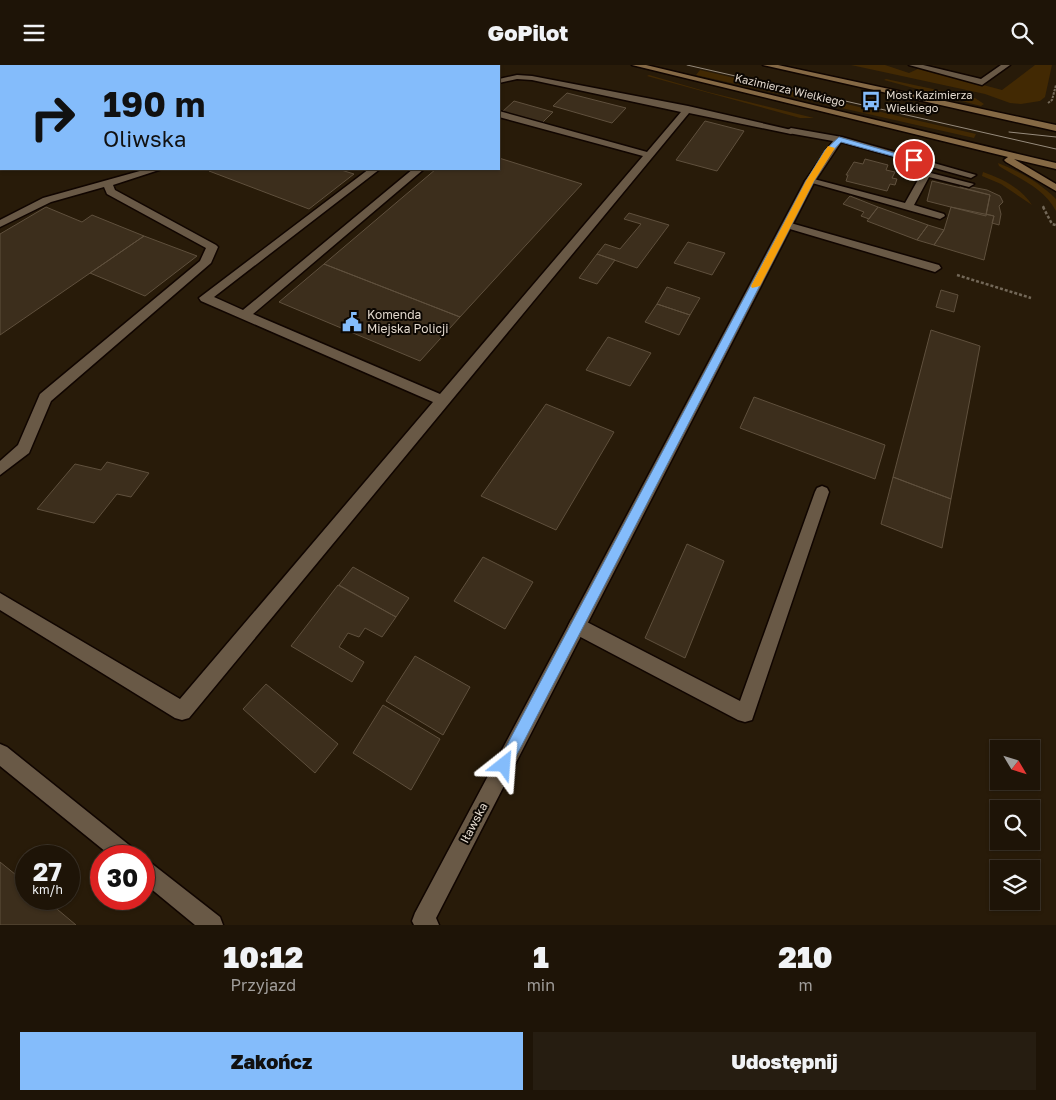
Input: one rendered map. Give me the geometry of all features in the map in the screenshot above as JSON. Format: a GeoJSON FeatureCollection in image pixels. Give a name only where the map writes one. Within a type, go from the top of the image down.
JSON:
{"type":"FeatureCollection","features":[{"type":"Feature","properties":{"kind":"main road","name":"Kazimierza Wielkiego"},"geometry":{"type":"LineString","coordinates":[[636,65],[1056,166]]}},
{"type":"Feature","properties":{"kind":"main road","name":"Kazimierza Wielkiego"},"geometry":{"type":"LineString","coordinates":[[767,65],[1056,128]]}},
{"type":"Feature","properties":{"kind":"main road"},"geometry":{"type":"LineString","coordinates":[[1020,120],[1056,117]]}},
{"type":"Feature","properties":{"kind":"main road"},"geometry":{"type":"LineString","coordinates":[[988,149],[1056,189]]}},
{"type":"Feature","properties":{"kind":"street"},"geometry":{"type":"LineString","coordinates":[[913,65],[982,82],[1006,65]]}},
{"type":"Feature","properties":{"kind":"street"},"geometry":{"type":"LineString","coordinates":[[500,81],[517,77],[532,78],[632,101],[688,109],[791,131],[839,139],[970,179],[926,173],[908,207]]}},
{"type":"Feature","properties":{"kind":"street"},"geometry":{"type":"LineString","coordinates":[[0,601],[182,711],[688,109]]}},
{"type":"Feature","properties":{"kind":"street"},"geometry":{"type":"LineString","coordinates":[[500,115],[649,155]]}},
{"type":"Feature","properties":{"kind":"street","name":"Iławska"},"geometry":{"type":"LineString","coordinates":[[424,924],[577,626],[810,181],[828,152],[839,139]]}},
{"type":"Feature","properties":{"kind":"street"},"geometry":{"type":"LineString","coordinates":[[0,224],[47,200],[153,170]]}},
{"type":"Feature","properties":{"kind":"street"},"geometry":{"type":"LineString","coordinates":[[374,170],[205,298],[442,400]]}},
{"type":"Feature","properties":{"kind":"street"},"geometry":{"type":"LineString","coordinates":[[244,315],[418,170]]}},
{"type":"Feature","properties":{"kind":"street"},"geometry":{"type":"LineString","coordinates":[[810,181],[940,215]]}},
{"type":"Feature","properties":{"kind":"street"},"geometry":{"type":"LineString","coordinates":[[0,469],[24,449],[45,398],[205,263],[212,247],[111,192],[107,183]]}},
{"type":"Feature","properties":{"kind":"street"},"geometry":{"type":"LineString","coordinates":[[787,225],[935,268]]}},
{"type":"Feature","properties":{"kind":"street"},"geometry":{"type":"LineString","coordinates":[[577,626],[745,713],[822,492]]}},
{"type":"Feature","properties":{"kind":"street"},"geometry":{"type":"LineString","coordinates":[[0,754],[113,845]]}},
{"type":"Feature","properties":{"kind":"street"},"geometry":{"type":"LineString","coordinates":[[155,879],[212,925]]}},
{"type":"Feature","properties":{"kind":"path"},"geometry":{"type":"LineString","coordinates":[[1052,224],[1056,225]]}},
{"type":"Feature","properties":{"kind":"path"},"geometry":{"type":"LineString","coordinates":[[935,268],[1031,298]]}},
{"type":"Feature","properties":{"kind":"shaded area"},"geometry":{"type":"Polygon","coordinates":[[[851,65],[885,65],[909,73],[920,68],[1002,90],[1035,65],[1052,65],[1045,97],[1040,101],[1021,104],[1010,103],[985,94],[851,65]]]}},
{"type":"Feature","properties":{"kind":"shaded area"},"geometry":{"type":"Polygon","coordinates":[[[700,70],[976,134],[974,138],[696,75],[700,70]]]}},
{"type":"Feature","properties":{"kind":"shaded area"},"geometry":{"type":"Polygon","coordinates":[[[647,76],[708,92],[814,118],[800,118],[647,76]]]}},
{"type":"Feature","properties":{"kind":"shaded area"},"geometry":{"type":"Polygon","coordinates":[[[884,80],[975,98],[984,104],[981,106],[973,104],[884,80]]]}},
{"type":"Feature","properties":{"kind":"shaded area"},"geometry":{"type":"Polygon","coordinates":[[[998,163],[1043,187],[1056,199],[1056,211],[1038,190],[999,166],[998,163]]]}},
{"type":"Feature","properties":{"kind":"shaded area"},"geometry":{"type":"Polygon","coordinates":[[[983,172],[1010,184],[1022,193],[1032,205],[1001,184],[982,176],[983,172]]]}},
{"type":"Feature","properties":{"kind":"building"},"geometry":{"type":"Polygon","coordinates":[[[567,93],[626,108],[612,123],[553,106],[567,93]]]}},
{"type":"Feature","properties":{"kind":"building"},"geometry":{"type":"Polygon","coordinates":[[[514,101],[553,112],[541,124],[501,113],[514,101]]]}},
{"type":"Feature","properties":{"kind":"building"},"geometry":{"type":"Polygon","coordinates":[[[705,121],[744,131],[717,171],[676,160],[705,121]]]}},
{"type":"Feature","properties":{"kind":"building"},"geometry":{"type":"Polygon","coordinates":[[[500,158],[582,184],[460,317],[324,264],[435,170],[500,170],[500,158]]]}},
{"type":"Feature","properties":{"kind":"building"},"geometry":{"type":"Polygon","coordinates":[[[865,159],[888,165],[886,170],[895,172],[892,178],[897,179],[895,185],[890,184],[887,191],[846,181],[848,175],[846,175],[854,162],[863,164],[865,159]]]}},
{"type":"Feature","properties":{"kind":"building"},"geometry":{"type":"Polygon","coordinates":[[[341,170],[354,174],[309,209],[209,171],[341,170]]]}},
{"type":"Feature","properties":{"kind":"building"},"geometry":{"type":"Polygon","coordinates":[[[932,181],[990,195],[986,216],[927,201],[932,181]]]}},
{"type":"Feature","properties":{"kind":"building"},"geometry":{"type":"Polygon","coordinates":[[[961,185],[987,190],[1000,196],[1003,202],[999,206],[1001,214],[999,225],[992,223],[994,216],[986,214],[990,195],[960,187],[961,185]]]}},
{"type":"Feature","properties":{"kind":"building"},"geometry":{"type":"Polygon","coordinates":[[[850,196],[878,207],[869,219],[861,216],[864,212],[843,204],[850,196]]]}},
{"type":"Feature","properties":{"kind":"building"},"geometry":{"type":"Polygon","coordinates":[[[46,207],[82,222],[92,215],[144,236],[0,335],[0,234],[46,207]]]}},
{"type":"Feature","properties":{"kind":"building"},"geometry":{"type":"Polygon","coordinates":[[[878,207],[928,225],[917,240],[867,221],[878,207]]]}},
{"type":"Feature","properties":{"kind":"building"},"geometry":{"type":"Polygon","coordinates":[[[951,207],[994,216],[984,260],[934,245],[944,230],[951,207]]]}},
{"type":"Feature","properties":{"kind":"building"},"geometry":{"type":"Polygon","coordinates":[[[629,213],[669,225],[637,268],[597,254],[605,244],[620,249],[641,224],[624,219],[629,213]]]}},
{"type":"Feature","properties":{"kind":"building"},"geometry":{"type":"Polygon","coordinates":[[[928,225],[944,230],[934,245],[917,240],[928,225]]]}},
{"type":"Feature","properties":{"kind":"building"},"geometry":{"type":"Polygon","coordinates":[[[144,236],[197,256],[145,296],[90,273],[144,236]]]}},
{"type":"Feature","properties":{"kind":"building"},"geometry":{"type":"Polygon","coordinates":[[[688,242],[725,253],[712,275],[674,263],[688,242]]]}},
{"type":"Feature","properties":{"kind":"building"},"geometry":{"type":"Polygon","coordinates":[[[597,254],[615,260],[597,284],[579,278],[597,254]]]}},
{"type":"Feature","properties":{"kind":"building"},"geometry":{"type":"Polygon","coordinates":[[[324,264],[460,317],[420,361],[279,302],[324,264]]]}},
{"type":"Feature","properties":{"kind":"building"},"geometry":{"type":"Polygon","coordinates":[[[667,287],[700,298],[690,315],[657,304],[667,287]]]}},
{"type":"Feature","properties":{"kind":"building"},"geometry":{"type":"Polygon","coordinates":[[[941,290],[958,295],[954,312],[936,307],[941,290]]]}},
{"type":"Feature","properties":{"kind":"building"},"geometry":{"type":"Polygon","coordinates":[[[657,304],[690,315],[679,335],[645,322],[657,304]]]}},
{"type":"Feature","properties":{"kind":"building"},"geometry":{"type":"Polygon","coordinates":[[[931,330],[980,346],[951,499],[893,477],[931,330]]]}},
{"type":"Feature","properties":{"kind":"building"},"geometry":{"type":"Polygon","coordinates":[[[608,337],[651,353],[630,386],[586,370],[608,337]]]}},
{"type":"Feature","properties":{"kind":"building"},"geometry":{"type":"Polygon","coordinates":[[[754,397],[885,445],[875,479],[740,428],[754,397]]]}},
{"type":"Feature","properties":{"kind":"building"},"geometry":{"type":"Polygon","coordinates":[[[546,404],[614,432],[556,530],[481,496],[546,404]]]}},
{"type":"Feature","properties":{"kind":"building"},"geometry":{"type":"Polygon","coordinates":[[[107,462],[149,473],[131,497],[117,494],[94,523],[37,509],[75,464],[101,470],[107,462]]]}},
{"type":"Feature","properties":{"kind":"building"},"geometry":{"type":"Polygon","coordinates":[[[893,477],[951,499],[942,548],[881,524],[893,477]]]}},
{"type":"Feature","properties":{"kind":"building"},"geometry":{"type":"Polygon","coordinates":[[[687,544],[724,561],[685,658],[645,638],[687,544]]]}},
{"type":"Feature","properties":{"kind":"building"},"geometry":{"type":"Polygon","coordinates":[[[483,557],[533,582],[505,629],[454,601],[483,557]]]}},
{"type":"Feature","properties":{"kind":"building"},"geometry":{"type":"Polygon","coordinates":[[[353,567],[409,598],[396,617],[339,585],[353,567]]]}},
{"type":"Feature","properties":{"kind":"building"},"geometry":{"type":"Polygon","coordinates":[[[338,585],[396,617],[382,637],[365,628],[359,637],[348,633],[339,647],[364,662],[352,682],[291,646],[338,585]]]}},
{"type":"Feature","properties":{"kind":"building"},"geometry":{"type":"Polygon","coordinates":[[[415,656],[470,687],[443,735],[386,701],[415,656]]]}},
{"type":"Feature","properties":{"kind":"building"},"geometry":{"type":"Polygon","coordinates":[[[266,684],[338,744],[315,773],[243,709],[266,684]]]}},
{"type":"Feature","properties":{"kind":"building"},"geometry":{"type":"Polygon","coordinates":[[[383,705],[440,739],[411,790],[353,753],[383,705]]]}},
{"type":"Feature","properties":{"kind":"building"},"geometry":{"type":"Polygon","coordinates":[[[0,862],[15,874],[15,910],[58,910],[76,925],[0,925],[0,862]]]}},
{"type":"Feature","properties":{"kind":"tram line"},"geometry":{"type":"LineString","coordinates":[[687,65],[1056,149]]}},
{"type":"Feature","properties":{"kind":"tram line"},"geometry":{"type":"LineString","coordinates":[[1009,132],[1056,137]]}},
{"type":"Feature","properties":{"kind":"slow traffic"},"geometry":{"type":"LineString","coordinates":[[755,286],[810,181],[831,148]]}},
{"type":"Feature","properties":{"kind":"place","name":"Most Kazimierza Wielkiego"},"geometry":{"type":"Point","coordinates":[871,101]}},
{"type":"Feature","properties":{"kind":"place","name":"Komenda Miejska Policji"},"geometry":{"type":"Point","coordinates":[352,322]}},
{"type":"Feature","properties":{"kind":"route"},"geometry":{"type":"LineString","coordinates":[[504,765],[810,181],[828,152],[839,139],[914,160]]}}]}
